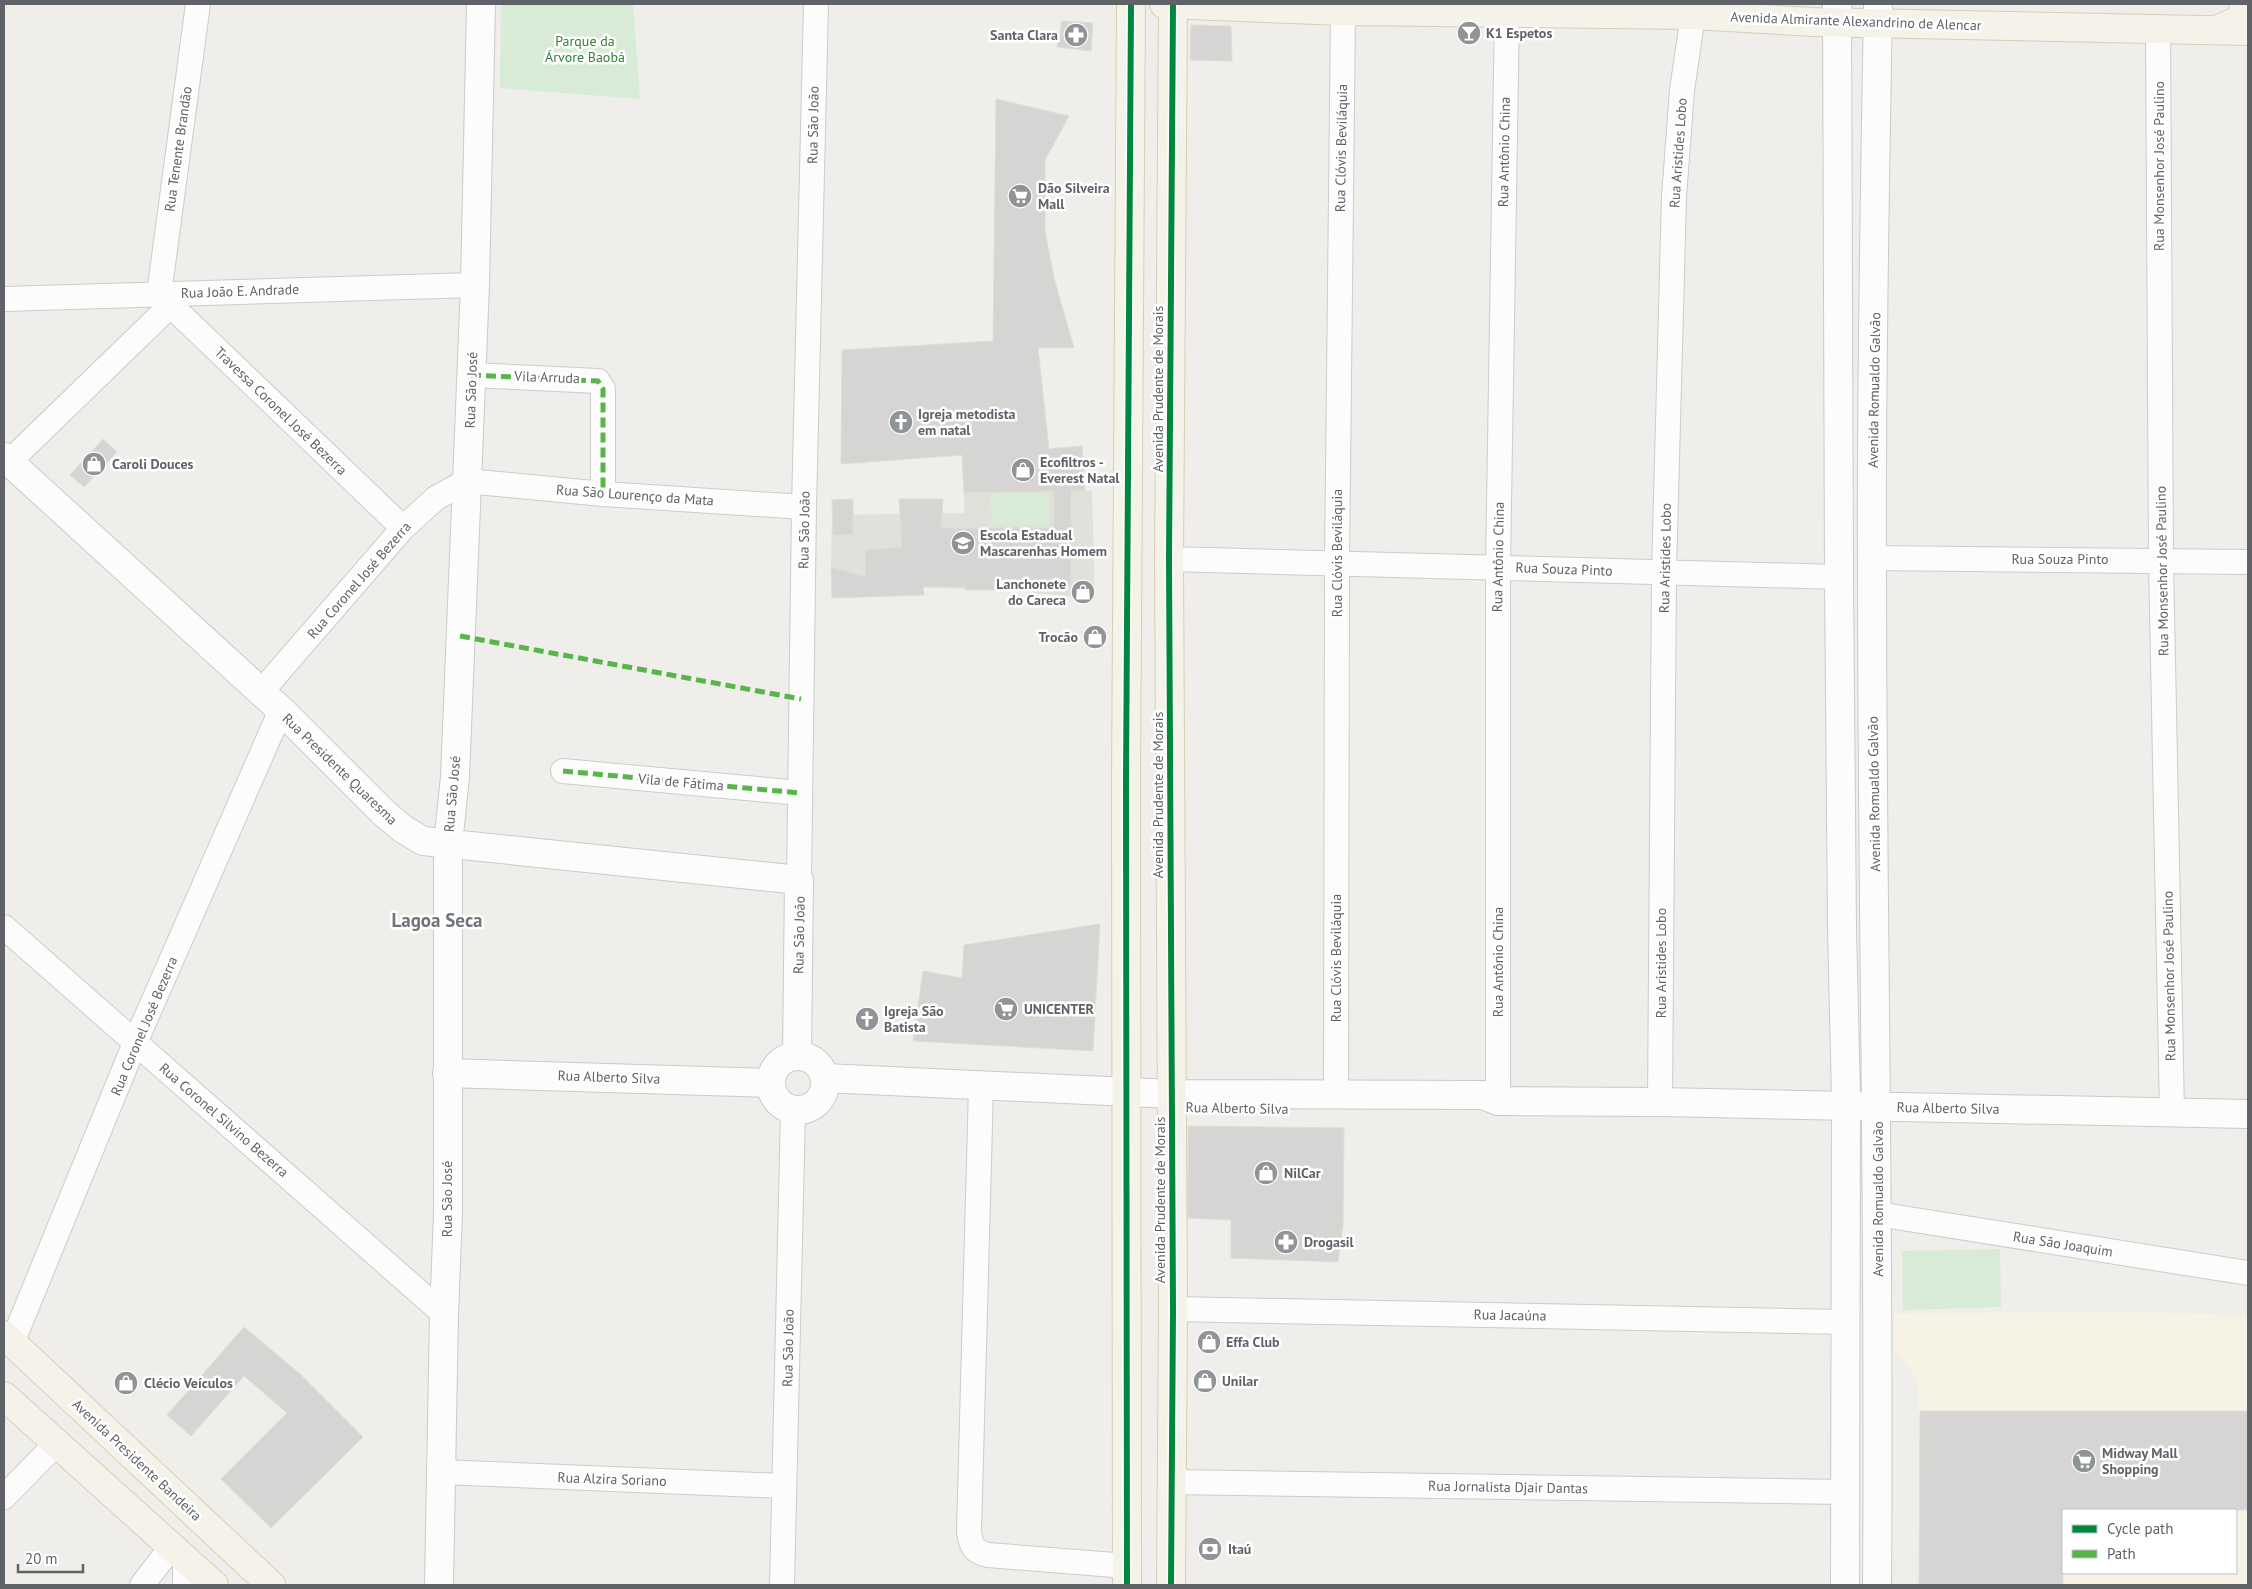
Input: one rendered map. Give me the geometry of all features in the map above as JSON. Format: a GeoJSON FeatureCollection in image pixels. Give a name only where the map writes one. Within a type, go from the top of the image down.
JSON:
{"type":"FeatureCollection","features":[{"type":"Feature","properties":{"kind":"main road","name":"Rua São José"},"geometry":{"type":"LineString","coordinates":[[439,1585],[440,1472],[448,1214],[448,844],[455,777],[476,284],[481,4]]}},
{"type":"Feature","properties":{"kind":"main road","name":"Avenida Prudente de Morais"},"geometry":{"type":"LineString","coordinates":[[1127,1575],[1125,1329],[1127,1099],[1126,782],[1131,4]]}},
{"type":"Feature","properties":{"kind":"main road","name":"Avenida Prudente de Morais"},"geometry":{"type":"LineString","coordinates":[[1170,4],[1169,559],[1173,1309],[1170,1482],[1171,1585]]}},
{"type":"Feature","properties":{"kind":"main road","name":"Avenida Almirante Alexandrino de Alencar"},"geometry":{"type":"LineString","coordinates":[[1170,4],[1342,11],[1507,12],[1590,8],[1693,15],[1878,13],[2158,29],[2248,31]]}},
{"type":"Feature","properties":{"kind":"main road"},"geometry":{"type":"LineString","coordinates":[[2216,30],[2242,19],[2244,4]]}},
{"type":"Feature","properties":{"kind":"main road"},"geometry":{"type":"LineString","coordinates":[[1837,13],[1839,577],[1846,1107],[1845,1585]]}},
{"type":"Feature","properties":{"kind":"main road","name":"Avenida Romualdo Galvão"},"geometry":{"type":"LineString","coordinates":[[1877,1585],[1879,1372],[1872,558],[1878,13]]}},
{"type":"Feature","properties":{"kind":"main road","name":"Rua Presidente Quaresma"},"geometry":{"type":"LineString","coordinates":[[6,460],[280,710],[403,829],[423,841],[799,880]]}},
{"type":"Feature","properties":{"kind":"main road","name":"Rua São João"},"geometry":{"type":"LineString","coordinates":[[797,1056],[799,880]]}},
{"type":"Feature","properties":{"kind":"main road"},"geometry":{"type":"LineString","coordinates":[[797,1056],[810,1058],[817,1063],[824,1087],[810,1108],[793,1111],[776,1100],[770,1083],[777,1065],[784,1059],[797,1056]]}},
{"type":"Feature","properties":{"kind":"main road","name":"Rua Alberto Silva"},"geometry":{"type":"LineString","coordinates":[[447,1073],[770,1083]]}},
{"type":"Feature","properties":{"kind":"main road","name":"Rua Alberto Silva"},"geometry":{"type":"LineString","coordinates":[[824,1087],[1482,1111],[1498,1101]]}},
{"type":"Feature","properties":{"kind":"main road","name":"Rua Alberto Silva"},"geometry":{"type":"LineString","coordinates":[[1172,1101],[1336,1095],[1483,1095],[1498,1101],[1660,1102],[2248,1114]]}},
{"type":"Feature","properties":{"kind":"main road","name":"Avenida Presidente Bandeira"},"geometry":{"type":"LineString","coordinates":[[6,1345],[89,1415],[271,1585]]}},
{"type":"Feature","properties":{"kind":"main road"},"geometry":{"type":"LineString","coordinates":[[4,1396],[214,1585]]}},
{"type":"Feature","properties":{"kind":"street","name":"Rua Tenente Brandão"},"geometry":{"type":"LineString","coordinates":[[165,299],[198,4]]}},
{"type":"Feature","properties":{"kind":"street","name":"Rua São João"},"geometry":{"type":"LineString","coordinates":[[799,880],[804,507],[816,4]]}},
{"type":"Feature","properties":{"kind":"street","name":"Rua Clóvis Beviláquia"},"geometry":{"type":"LineString","coordinates":[[1336,1095],[1337,565],[1342,11]]}},
{"type":"Feature","properties":{"kind":"street","name":"Rua Antônio China"},"geometry":{"type":"LineString","coordinates":[[1498,1101],[1498,568],[1507,12]]}},
{"type":"Feature","properties":{"kind":"street","name":"Rua Aristides Lobo"},"geometry":{"type":"LineString","coordinates":[[1660,1102],[1664,572],[1674,197],[1682,90],[1693,15]]}},
{"type":"Feature","properties":{"kind":"street","name":"Rua Monsenhor José Paulino"},"geometry":{"type":"LineString","coordinates":[[2158,29],[2161,560],[2172,1113]]}},
{"type":"Feature","properties":{"kind":"street","name":"Rua João E. Andrade"},"geometry":{"type":"LineString","coordinates":[[4,299],[165,299],[476,284]]}},
{"type":"Feature","properties":{"kind":"street"},"geometry":{"type":"LineString","coordinates":[[6,460],[165,299]]}},
{"type":"Feature","properties":{"kind":"street","name":"Travessa Coronel José Bezerra"},"geometry":{"type":"LineString","coordinates":[[165,299],[403,528]]}},
{"type":"Feature","properties":{"kind":"street","name":"Vila Arruda"},"geometry":{"type":"LineString","coordinates":[[471,375],[598,380],[604,389],[603,494]]}},
{"type":"Feature","properties":{"kind":"street","name":"Rua São Lourenço da Mata"},"geometry":{"type":"LineString","coordinates":[[467,481],[603,494],[804,507]]}},
{"type":"Feature","properties":{"kind":"street","name":"Rua Coronel José Bezerra"},"geometry":{"type":"LineString","coordinates":[[260,692],[403,528],[436,498],[467,481]]}},
{"type":"Feature","properties":{"kind":"street","name":"Rua Souza Pinto"},"geometry":{"type":"LineString","coordinates":[[1872,558],[2248,562]]}},
{"type":"Feature","properties":{"kind":"street","name":"Rua Souza Pinto"},"geometry":{"type":"LineString","coordinates":[[1169,559],[1839,577]]}},
{"type":"Feature","properties":{"kind":"street","name":"Rua Coronel José Bezerra"},"geometry":{"type":"LineString","coordinates":[[6,1345],[280,710]]}},
{"type":"Feature","properties":{"kind":"street","name":"Vila de Fátima"},"geometry":{"type":"LineString","coordinates":[[563,771],[800,793]]}},
{"type":"Feature","properties":{"kind":"street","name":"Rua Coronel Silvino Bezerra"},"geometry":{"type":"LineString","coordinates":[[4,927],[444,1314]]}},
{"type":"Feature","properties":{"kind":"street"},"geometry":{"type":"LineString","coordinates":[[981,1094],[969,1532],[971,1545],[978,1553],[988,1555],[1127,1575]]}},
{"type":"Feature","properties":{"kind":"street","name":"Rua São João"},"geometry":{"type":"LineString","coordinates":[[782,1585],[793,1111]]}},
{"type":"Feature","properties":{"kind":"street","name":"Rua São Joaquim"},"geometry":{"type":"LineString","coordinates":[[1877,1214],[2248,1273]]}},
{"type":"Feature","properties":{"kind":"street","name":"Rua Jacaúna"},"geometry":{"type":"LineString","coordinates":[[1173,1309],[1846,1322]]}},
{"type":"Feature","properties":{"kind":"street"},"geometry":{"type":"LineString","coordinates":[[4,1497],[56,1444]]}},
{"type":"Feature","properties":{"kind":"street","name":"Rua Alzira Soriano"},"geometry":{"type":"LineString","coordinates":[[440,1472],[784,1486]]}},
{"type":"Feature","properties":{"kind":"street","name":"Rua Jornalista Djair Dantas"},"geometry":{"type":"LineString","coordinates":[[1170,1482],[1845,1492]]}},
{"type":"Feature","properties":{"kind":"street"},"geometry":{"type":"LineString","coordinates":[[142,1585],[179,1552]]}},
{"type":"Feature","properties":{"kind":"street"},"geometry":{"type":"LineString","coordinates":[[179,1552],[185,1585]]}},
{"type":"Feature","properties":{"kind":"shaded area","name":"Escola Estadual Mascarenhas Homem"},"geometry":{"type":"Polygon","coordinates":[[[1092,491],[1095,599],[1007,590],[903,587],[831,567],[832,515],[964,513],[964,493],[1092,491]]]}},
{"type":"Feature","properties":{"kind":"shaded area","name":"Midway Mall Shopping"},"geometry":{"type":"Polygon","coordinates":[[[2115,1312],[2248,1315],[2248,1585],[1919,1585],[1919,1389],[1912,1371],[1894,1351],[1894,1314],[2115,1312]]]}},
{"type":"Feature","properties":{"kind":"green space","name":"Parque da Árvore Baobá"},"geometry":{"type":"Polygon","coordinates":[[[501,4],[633,4],[640,99],[500,88],[501,4]]]}},
{"type":"Feature","properties":{"kind":"green space"},"geometry":{"type":"Polygon","coordinates":[[[1050,493],[1050,525],[991,525],[990,494],[1050,493]]]}},
{"type":"Feature","properties":{"kind":"green space"},"geometry":{"type":"Polygon","coordinates":[[[2000,1249],[2001,1307],[1903,1310],[1902,1251],[2000,1249]]]}},
{"type":"Feature","properties":{"kind":"building","name":"Santa Clara"},"geometry":{"type":"Polygon","coordinates":[[[1062,21],[1093,23],[1091,51],[1057,47],[1062,21]]]}},
{"type":"Feature","properties":{"kind":"building"},"geometry":{"type":"Polygon","coordinates":[[[1191,25],[1231,26],[1232,61],[1190,60],[1191,25]]]}},
{"type":"Feature","properties":{"kind":"building"},"geometry":{"type":"Polygon","coordinates":[[[996,99],[1069,116],[1045,160],[1045,231],[1054,278],[1074,348],[1038,348],[1049,449],[1082,446],[1085,491],[1071,490],[1071,585],[1007,586],[1007,590],[966,590],[966,587],[923,587],[924,595],[832,598],[831,567],[866,577],[865,550],[902,547],[899,499],[943,499],[941,528],[1054,528],[1054,491],[964,493],[962,455],[841,464],[842,350],[993,341],[996,99]]]}},
{"type":"Feature","properties":{"kind":"building"},"geometry":{"type":"Polygon","coordinates":[[[103,439],[117,452],[84,487],[70,475],[103,439]]]}},
{"type":"Feature","properties":{"kind":"building"},"geometry":{"type":"Polygon","coordinates":[[[853,499],[853,535],[833,535],[832,500],[853,499]]]}},
{"type":"Feature","properties":{"kind":"building","name":"UNICENTER"},"geometry":{"type":"Polygon","coordinates":[[[1100,924],[1093,1051],[913,1041],[923,971],[962,978],[964,945],[1100,924]]]}},
{"type":"Feature","properties":{"kind":"building","name":"NilCar"},"geometry":{"type":"Polygon","coordinates":[[[1188,1126],[1344,1128],[1343,1225],[1338,1262],[1231,1258],[1231,1220],[1188,1218],[1188,1126]]]}},
{"type":"Feature","properties":{"kind":"building"},"geometry":{"type":"Polygon","coordinates":[[[244,1327],[300,1374],[363,1437],[271,1528],[221,1479],[287,1413],[244,1376],[191,1436],[167,1415],[244,1327]]]}},
{"type":"Feature","properties":{"kind":"building"},"geometry":{"type":"Polygon","coordinates":[[[1920,1411],[2248,1411],[2248,1510],[2062,1509],[2063,1585],[1919,1585],[1920,1411]]]}},
{"type":"Feature","properties":{"kind":"marked path"},"geometry":{"type":"LineString","coordinates":[[471,375],[598,381],[603,389],[603,494]]}},
{"type":"Feature","properties":{"kind":"marked path"},"geometry":{"type":"LineString","coordinates":[[460,636],[801,699]]}},
{"type":"Feature","properties":{"kind":"marked path"},"geometry":{"type":"LineString","coordinates":[[563,771],[800,793]]}},
{"type":"Feature","properties":{"kind":"cycle path"},"geometry":{"type":"LineString","coordinates":[[1127,1585],[1126,782],[1131,4]]}},
{"type":"Feature","properties":{"kind":"cycle path"},"geometry":{"type":"LineString","coordinates":[[1171,1585],[1173,1309],[1169,559],[1173,4]]}},
{"type":"Feature","properties":{"kind":"place","name":"K1 Espetos"},"geometry":{"type":"Point","coordinates":[1469,33]}},
{"type":"Feature","properties":{"kind":"place","name":"Santa Clara"},"geometry":{"type":"Point","coordinates":[1076,35]}},
{"type":"Feature","properties":{"kind":"place","name":"Dão Silveira Mall"},"geometry":{"type":"Point","coordinates":[1020,196]}},
{"type":"Feature","properties":{"kind":"place","name":"Igreja metodista em natal"},"geometry":{"type":"Point","coordinates":[901,422]}},
{"type":"Feature","properties":{"kind":"place","name":"Caroli Douces"},"geometry":{"type":"Point","coordinates":[94,464]}},
{"type":"Feature","properties":{"kind":"place","name":"Ecofiltros - Everest Natal"},"geometry":{"type":"Point","coordinates":[1023,470]}},
{"type":"Feature","properties":{"kind":"place","name":"Escola Estadual Mascarenhas Homem"},"geometry":{"type":"Point","coordinates":[963,543]}},
{"type":"Feature","properties":{"kind":"place","name":"Lanchonete do Careca"},"geometry":{"type":"Point","coordinates":[1083,592]}},
{"type":"Feature","properties":{"kind":"place","name":"Trocão"},"geometry":{"type":"Point","coordinates":[1095,637]}},
{"type":"Feature","properties":{"kind":"place","name":"UNICENTER"},"geometry":{"type":"Point","coordinates":[1006,1009]}},
{"type":"Feature","properties":{"kind":"place","name":"Igreja São Batista"},"geometry":{"type":"Point","coordinates":[867,1019]}},
{"type":"Feature","properties":{"kind":"place","name":"NilCar"},"geometry":{"type":"Point","coordinates":[1266,1173]}},
{"type":"Feature","properties":{"kind":"place","name":"Drogasil"},"geometry":{"type":"Point","coordinates":[1286,1242]}},
{"type":"Feature","properties":{"kind":"place","name":"Effa Club"},"geometry":{"type":"Point","coordinates":[1209,1342]}},
{"type":"Feature","properties":{"kind":"place","name":"Unilar"},"geometry":{"type":"Point","coordinates":[1205,1381]}},
{"type":"Feature","properties":{"kind":"place","name":"Clécio Veículos"},"geometry":{"type":"Point","coordinates":[126,1383]}},
{"type":"Feature","properties":{"kind":"place","name":"Midway Mall Shopping"},"geometry":{"type":"Point","coordinates":[2084,1461]}},
{"type":"Feature","properties":{"kind":"place","name":"Itaú"},"geometry":{"type":"Point","coordinates":[1210,1549]}},
{"type":"Feature","properties":{"kind":"district","name":"Lagoa Seca"},"geometry":{"type":"Point","coordinates":[437,920]}}]}
